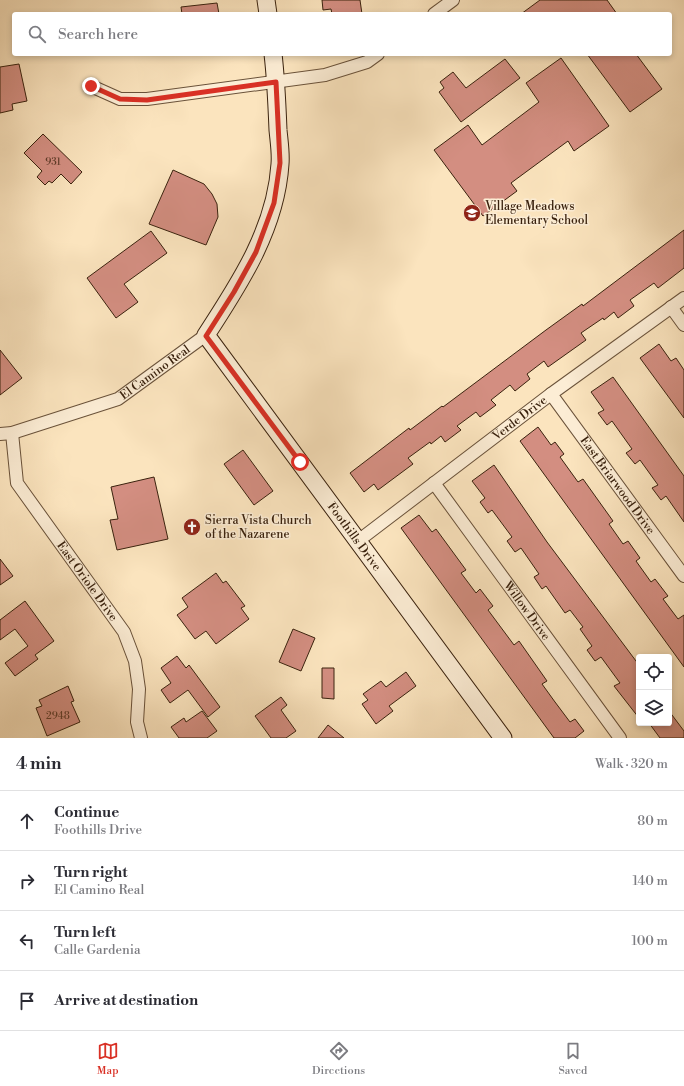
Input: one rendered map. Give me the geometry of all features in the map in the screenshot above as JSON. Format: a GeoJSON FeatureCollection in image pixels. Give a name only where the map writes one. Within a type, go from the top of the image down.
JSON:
{"type":"FeatureCollection","features":[{"type":"Feature","properties":{"kind":"street"},"geometry":{"type":"LineString","coordinates":[[266,0],[268,12]]}},
{"type":"Feature","properties":{"kind":"street"},"geometry":{"type":"LineString","coordinates":[[437,12],[453,0]]}},
{"type":"Feature","properties":{"kind":"street","name":"El Camino Real"},"geometry":{"type":"LineString","coordinates":[[6,434],[118,399],[206,336],[234,292],[256,252],[274,203],[280,163],[273,56]]}},
{"type":"Feature","properties":{"kind":"street"},"geometry":{"type":"LineString","coordinates":[[91,86],[120,99],[147,100],[325,75],[367,62],[375,56]]}},
{"type":"Feature","properties":{"kind":"street","name":"Verde Drive"},"geometry":{"type":"LineString","coordinates":[[358,541],[551,394],[684,298]]}},
{"type":"Feature","properties":{"kind":"street"},"geometry":{"type":"LineString","coordinates":[[671,307],[684,325]]}},
{"type":"Feature","properties":{"kind":"street","name":"Foothills Drive"},"geometry":{"type":"LineString","coordinates":[[206,336],[503,738]]}},
{"type":"Feature","properties":{"kind":"street","name":"East Briarwood Drive"},"geometry":{"type":"LineString","coordinates":[[551,394],[684,576]]}},
{"type":"Feature","properties":{"kind":"street","name":"East Oriole Drive"},"geometry":{"type":"LineString","coordinates":[[6,434],[17,483],[124,632],[134,661],[138,689],[137,722],[141,738]]}},
{"type":"Feature","properties":{"kind":"street","name":"Willow Drive"},"geometry":{"type":"LineString","coordinates":[[434,483],[620,738]]}},
{"type":"Feature","properties":{"kind":"building"},"geometry":{"type":"Polygon","coordinates":[[[322,0],[360,0],[362,12],[332,12],[331,9],[323,10],[322,0]]]}},
{"type":"Feature","properties":{"kind":"building"},"geometry":{"type":"Polygon","coordinates":[[[540,0],[607,0],[616,12],[524,12],[540,0]]]}},
{"type":"Feature","properties":{"kind":"building"},"geometry":{"type":"Polygon","coordinates":[[[217,3],[219,12],[182,12],[181,7],[217,3]]]}},
{"type":"Feature","properties":{"kind":"building"},"geometry":{"type":"Polygon","coordinates":[[[588,56],[637,56],[662,89],[630,112],[588,56]]]}},
{"type":"Feature","properties":{"kind":"building"},"geometry":{"type":"Polygon","coordinates":[[[561,58],[609,126],[574,151],[568,141],[511,183],[517,191],[483,216],[434,150],[468,125],[482,145],[539,102],[526,83],[561,58]]]}},
{"type":"Feature","properties":{"kind":"building"},"geometry":{"type":"Polygon","coordinates":[[[505,59],[520,78],[461,122],[439,92],[444,88],[440,82],[453,72],[466,88],[505,59]]]}},
{"type":"Feature","properties":{"kind":"building"},"geometry":{"type":"Polygon","coordinates":[[[19,64],[27,101],[12,104],[13,110],[0,113],[0,67],[19,64]]]}},
{"type":"Feature","properties":{"kind":"building"},"geometry":{"type":"Polygon","coordinates":[[[43,134],[82,172],[71,184],[61,174],[52,183],[49,181],[45,185],[37,177],[42,171],[24,153],[43,134]]]}},
{"type":"Feature","properties":{"kind":"building"},"geometry":{"type":"Polygon","coordinates":[[[173,170],[204,184],[212,194],[217,204],[218,217],[206,245],[149,224],[173,170]]]}},
{"type":"Feature","properties":{"kind":"building"},"geometry":{"type":"Polygon","coordinates":[[[684,230],[684,268],[658,288],[654,283],[630,300],[634,306],[618,318],[614,312],[604,320],[603,318],[581,333],[586,340],[548,367],[544,361],[527,374],[530,379],[515,391],[510,385],[491,400],[496,405],[480,417],[476,412],[457,426],[461,430],[445,442],[441,436],[431,444],[430,442],[408,458],[413,464],[378,490],[374,484],[364,492],[350,473],[409,428],[410,430],[442,406],[443,407],[582,304],[583,306],[684,230]]]}},
{"type":"Feature","properties":{"kind":"building"},"geometry":{"type":"Polygon","coordinates":[[[151,231],[167,253],[124,284],[138,302],[116,318],[87,278],[151,231]]]}},
{"type":"Feature","properties":{"kind":"building"},"geometry":{"type":"Polygon","coordinates":[[[659,344],[671,361],[676,358],[684,370],[684,418],[640,358],[659,344]]]}},
{"type":"Feature","properties":{"kind":"building"},"geometry":{"type":"Polygon","coordinates":[[[0,350],[22,378],[0,395],[0,350]]]}},
{"type":"Feature","properties":{"kind":"building"},"geometry":{"type":"Polygon","coordinates":[[[613,377],[684,476],[684,522],[666,496],[661,500],[652,488],[658,485],[640,460],[635,464],[626,453],[632,449],[612,421],[607,425],[598,413],[604,410],[591,392],[613,377]]]}},
{"type":"Feature","properties":{"kind":"building"},"geometry":{"type":"Polygon","coordinates":[[[538,427],[551,445],[555,442],[564,454],[560,457],[578,482],[583,479],[613,521],[609,524],[623,544],[628,541],[640,558],[636,561],[651,582],[655,579],[668,596],[663,599],[678,619],[684,615],[684,667],[520,441],[538,427]]]}},
{"type":"Feature","properties":{"kind":"building"},"geometry":{"type":"Polygon","coordinates":[[[243,450],[273,491],[254,505],[224,464],[243,450]]]}},
{"type":"Feature","properties":{"kind":"building"},"geometry":{"type":"Polygon","coordinates":[[[494,465],[547,542],[636,661],[636,714],[614,686],[620,683],[601,657],[595,661],[587,650],[592,646],[580,629],[583,627],[570,610],[565,613],[546,586],[542,589],[534,577],[539,574],[521,548],[515,552],[507,541],[512,537],[492,510],[488,513],[480,502],[485,498],[472,481],[494,465]]]}},
{"type":"Feature","properties":{"kind":"building"},"geometry":{"type":"Polygon","coordinates":[[[154,477],[168,539],[117,550],[110,520],[118,519],[111,487],[154,477]]]}},
{"type":"Feature","properties":{"kind":"building"},"geometry":{"type":"Polygon","coordinates":[[[419,515],[432,532],[436,529],[466,570],[461,573],[476,593],[480,589],[493,606],[488,610],[514,645],[519,641],[547,681],[542,684],[570,722],[575,719],[584,731],[575,738],[554,738],[401,528],[419,515]]]}},
{"type":"Feature","properties":{"kind":"building"},"geometry":{"type":"Polygon","coordinates":[[[0,559],[13,576],[0,585],[0,559]]]}},
{"type":"Feature","properties":{"kind":"building"},"geometry":{"type":"Polygon","coordinates":[[[216,573],[223,583],[226,581],[245,606],[241,608],[249,619],[216,644],[206,631],[195,639],[177,615],[188,607],[182,598],[216,573]]]}},
{"type":"Feature","properties":{"kind":"building"},"geometry":{"type":"Polygon","coordinates":[[[25,601],[54,641],[35,655],[38,659],[15,676],[5,663],[28,646],[15,629],[0,640],[0,620],[25,601]]]}},
{"type":"Feature","properties":{"kind":"building"},"geometry":{"type":"Polygon","coordinates":[[[293,629],[315,638],[301,671],[279,662],[293,629]]]}},
{"type":"Feature","properties":{"kind":"building"},"geometry":{"type":"Polygon","coordinates":[[[177,656],[186,668],[189,665],[220,707],[208,717],[188,690],[170,703],[161,690],[171,683],[161,668],[177,656]]]}},
{"type":"Feature","properties":{"kind":"building"},"geometry":{"type":"Polygon","coordinates":[[[322,668],[334,668],[334,699],[322,698],[322,668]]]}},
{"type":"Feature","properties":{"kind":"building"},"geometry":{"type":"Polygon","coordinates":[[[406,672],[416,686],[389,706],[393,711],[376,724],[362,704],[368,700],[363,694],[381,681],[386,687],[406,672]]]}},
{"type":"Feature","properties":{"kind":"building"},"geometry":{"type":"Polygon","coordinates":[[[68,686],[74,701],[71,702],[80,722],[47,736],[36,708],[42,706],[39,700],[68,686]]]}},
{"type":"Feature","properties":{"kind":"building"},"geometry":{"type":"Polygon","coordinates":[[[281,697],[287,705],[281,710],[296,731],[286,738],[271,738],[255,716],[281,697]]]}},
{"type":"Feature","properties":{"kind":"building"},"geometry":{"type":"Polygon","coordinates":[[[202,711],[217,731],[207,738],[179,738],[171,727],[184,718],[186,722],[202,711]]]}},
{"type":"Feature","properties":{"kind":"building"},"geometry":{"type":"Polygon","coordinates":[[[672,715],[684,731],[684,738],[660,738],[651,726],[672,726],[672,715]]]}},
{"type":"Feature","properties":{"kind":"building"},"geometry":{"type":"Polygon","coordinates":[[[328,725],[344,738],[318,738],[328,725]]]}},
{"type":"Feature","properties":{"kind":"place","name":"Village Meadows Elementary School"},"geometry":{"type":"Point","coordinates":[472,213]}},
{"type":"Feature","properties":{"kind":"place","name":"Sierra Vista Church of the Nazarene"},"geometry":{"type":"Point","coordinates":[192,527]}},
{"type":"Feature","properties":{"kind":"route"},"geometry":{"type":"LineString","coordinates":[[91,86],[120,99],[147,100],[276,82],[280,163],[274,203],[256,252],[234,292],[206,336],[300,462]]}}]}
